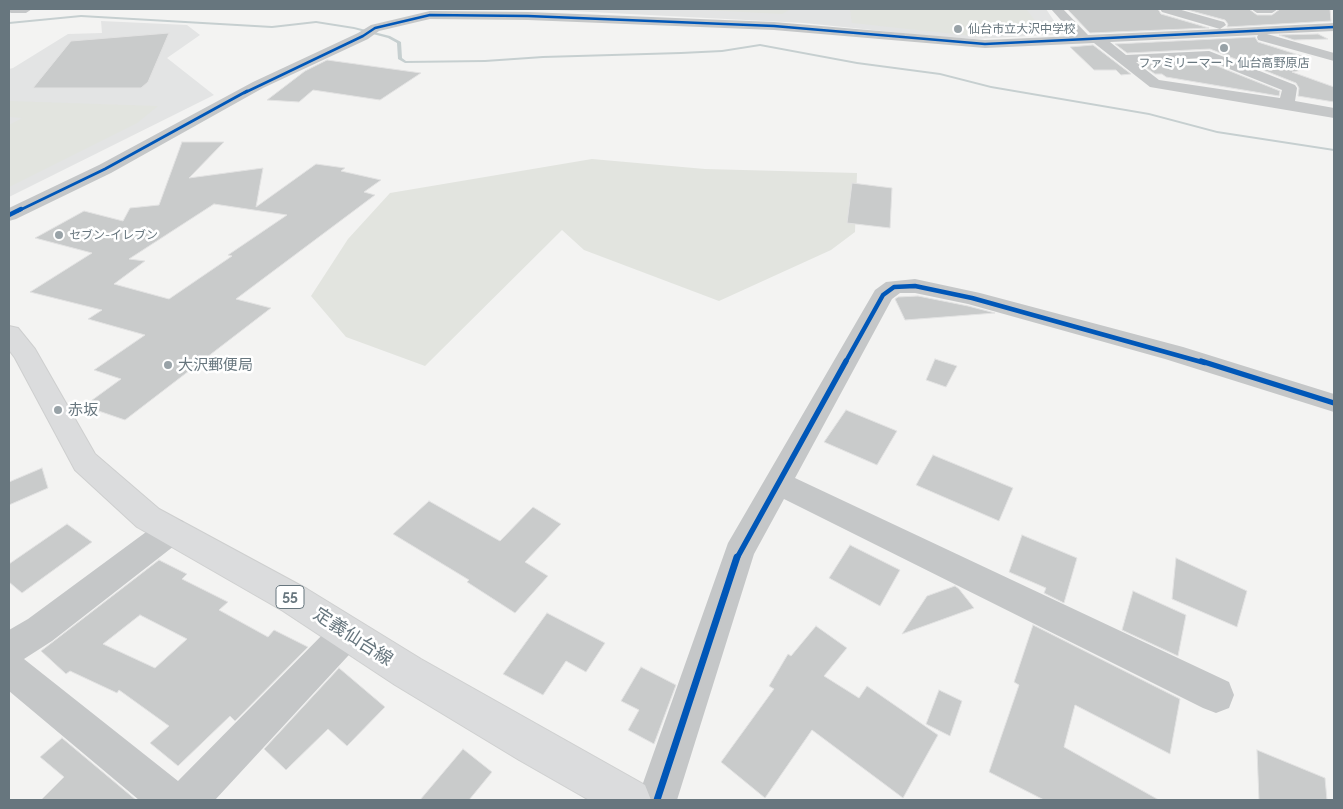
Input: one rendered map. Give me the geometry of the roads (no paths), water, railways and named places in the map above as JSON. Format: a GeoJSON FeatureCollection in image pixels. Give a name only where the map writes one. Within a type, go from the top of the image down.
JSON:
{"type":"FeatureCollection","features":[{"type":"Feature","properties":{"kind":"main road","name":"定義仙台線"},"geometry":{"type":"LineString","coordinates":[[9,334],[26,356],[85,462],[148,518],[295,600],[416,677],[533,746],[630,800]]}},
{"type":"Feature","properties":{"kind":"street"},"geometry":{"type":"LineString","coordinates":[[11,9],[26,9]]}},
{"type":"Feature","properties":{"kind":"street"},"geometry":{"type":"LineString","coordinates":[[408,19],[402,13],[429,9]]}},
{"type":"Feature","properties":{"kind":"street"},"geometry":{"type":"LineString","coordinates":[[1057,9],[1091,39],[1124,59],[1156,84],[1334,113]]}},
{"type":"Feature","properties":{"kind":"street"},"geometry":{"type":"LineString","coordinates":[[1166,9],[1334,57]]}},
{"type":"Feature","properties":{"kind":"street"},"geometry":{"type":"LineString","coordinates":[[1257,9],[1272,9]]}},
{"type":"Feature","properties":{"kind":"street"},"geometry":{"type":"LineString","coordinates":[[9,215],[105,169],[285,72],[369,32],[408,19],[453,14],[765,25],[985,44],[1334,27]]}},
{"type":"Feature","properties":{"kind":"street"},"geometry":{"type":"LineString","coordinates":[[1124,59],[1204,54],[1290,88],[1287,104]]}},
{"type":"Feature","properties":{"kind":"street"},"geometry":{"type":"LineString","coordinates":[[657,800],[739,552],[882,295],[894,287],[915,286],[972,298],[1174,353],[1334,403]]}},
{"type":"Feature","properties":{"kind":"street"},"geometry":{"type":"LineString","coordinates":[[778,483],[1216,696]]}},
{"type":"Feature","properties":{"kind":"street"},"geometry":{"type":"LineString","coordinates":[[9,649],[40,630],[172,530]]}},
{"type":"Feature","properties":{"kind":"street"},"geometry":{"type":"LineString","coordinates":[[188,800],[347,633]]}},
{"type":"Feature","properties":{"kind":"street"},"geometry":{"type":"LineString","coordinates":[[9,669],[170,800]]}},
{"type":"Feature","properties":{"kind":"waterway"},"geometry":{"type":"LineString","coordinates":[[9,23],[81,16],[272,27],[316,22],[354,28],[389,37],[399,42],[400,59],[405,62],[485,61],[543,57],[681,53],[722,51],[760,45],[857,63],[940,74],[991,87],[1149,114],[1217,132],[1334,150]]}},
{"type":"Feature","properties":{"kind":"place","name":"仙台市立大沢中学校"},"geometry":{"type":"Point","coordinates":[958,29]}},
{"type":"Feature","properties":{"kind":"place","name":"ファミリーマート 仙台高野原店"},"geometry":{"type":"Point","coordinates":[1224,48]}},
{"type":"Feature","properties":{"kind":"place","name":"セブン-イレブン"},"geometry":{"type":"Point","coordinates":[59,235]}},
{"type":"Feature","properties":{"kind":"place","name":"大沢郵便局"},"geometry":{"type":"Point","coordinates":[168,365]}},
{"type":"Feature","properties":{"kind":"place","name":"赤坂"},"geometry":{"type":"Point","coordinates":[58,410]}}]}
